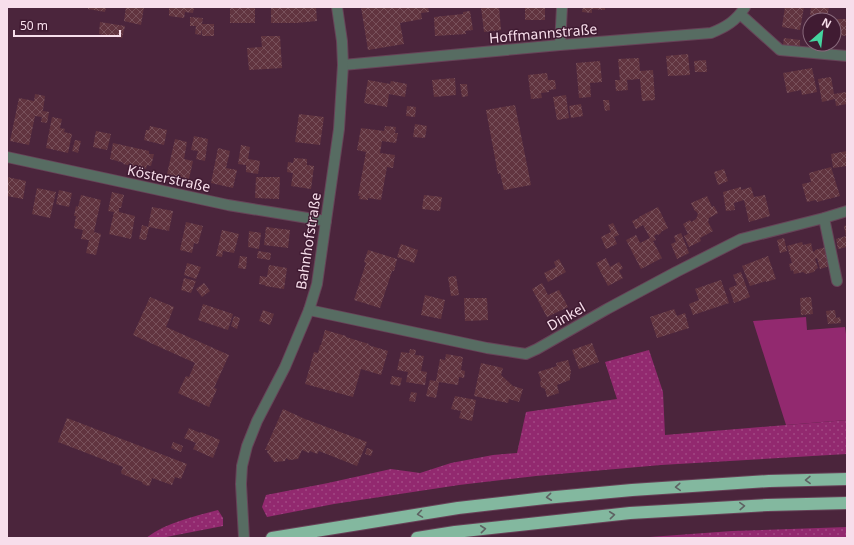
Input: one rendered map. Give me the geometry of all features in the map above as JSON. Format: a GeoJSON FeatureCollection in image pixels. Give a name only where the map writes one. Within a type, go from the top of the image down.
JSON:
{"type":"FeatureCollection","features":[{"type":"Feature","properties":{"kind":"highway"},"geometry":{"type":"LineString","coordinates":[[277,537],[458,508],[545,498],[632,490],[769,481],[847,479]]}},
{"type":"Feature","properties":{"kind":"highway"},"geometry":{"type":"LineString","coordinates":[[417,538],[455,532],[630,513],[767,505],[847,503]]}},
{"type":"Feature","properties":{"kind":"street","name":"Bahnhofstraße"},"geometry":{"type":"LineString","coordinates":[[244,538],[241,484],[242,466],[247,446],[285,367],[309,310],[317,284],[339,129],[343,65],[342,41],[337,7]]}},
{"type":"Feature","properties":{"kind":"street"},"geometry":{"type":"LineString","coordinates":[[560,45],[562,7]]}},
{"type":"Feature","properties":{"kind":"street","name":"Hoffmannstraße"},"geometry":{"type":"LineString","coordinates":[[343,65],[711,33],[726,26],[742,10],[780,50],[847,56]]}},
{"type":"Feature","properties":{"kind":"street","name":"Kösterstraße"},"geometry":{"type":"LineString","coordinates":[[7,157],[228,205],[326,220]]}},
{"type":"Feature","properties":{"kind":"street","name":"Dinkel"},"geometry":{"type":"LineString","coordinates":[[309,310],[526,354],[676,272],[741,239],[847,211]]}},
{"type":"Feature","properties":{"kind":"street"},"geometry":{"type":"LineString","coordinates":[[824,218],[837,281]]}},
{"type":"Feature","properties":{"kind":"shaded area"},"geometry":{"type":"Polygon","coordinates":[[[806,317],[807,330],[845,327],[847,341],[847,420],[786,425],[753,321],[806,317]]]}},
{"type":"Feature","properties":{"kind":"shaded area"},"geometry":{"type":"Polygon","coordinates":[[[649,350],[663,392],[665,435],[847,420],[847,454],[661,465],[536,476],[459,485],[334,504],[267,517],[262,507],[266,495],[391,469],[420,473],[451,463],[493,455],[517,453],[526,412],[617,399],[605,362],[649,350]]]}},
{"type":"Feature","properties":{"kind":"shaded area"},"geometry":{"type":"Polygon","coordinates":[[[218,510],[223,518],[223,526],[161,538],[146,538],[154,532],[171,524],[218,510]]]}},
{"type":"Feature","properties":{"kind":"shaded area"},"geometry":{"type":"Polygon","coordinates":[[[847,527],[847,538],[636,538],[732,531],[847,527]]]}},
{"type":"Feature","properties":{"kind":"building"},"geometry":{"type":"Polygon","coordinates":[[[88,7],[106,7],[105,12],[88,9],[88,7]]]}},
{"type":"Feature","properties":{"kind":"building"},"geometry":{"type":"Polygon","coordinates":[[[126,7],[144,7],[141,25],[124,21],[126,7]]]}},
{"type":"Feature","properties":{"kind":"building"},"geometry":{"type":"Polygon","coordinates":[[[169,7],[194,7],[193,13],[185,12],[184,18],[169,16],[169,7]]]}},
{"type":"Feature","properties":{"kind":"building"},"geometry":{"type":"Polygon","coordinates":[[[230,7],[255,7],[255,23],[230,23],[230,7]]]}},
{"type":"Feature","properties":{"kind":"building"},"geometry":{"type":"Polygon","coordinates":[[[271,7],[316,7],[317,21],[271,23],[271,7]]]}},
{"type":"Feature","properties":{"kind":"building"},"geometry":{"type":"Polygon","coordinates":[[[361,7],[428,7],[429,12],[421,13],[422,19],[400,23],[404,44],[368,50],[361,7]]]}},
{"type":"Feature","properties":{"kind":"building"},"geometry":{"type":"Polygon","coordinates":[[[481,7],[499,7],[501,30],[484,32],[481,7]]]}},
{"type":"Feature","properties":{"kind":"building"},"geometry":{"type":"Polygon","coordinates":[[[525,7],[545,7],[545,20],[525,20],[525,7]]]}},
{"type":"Feature","properties":{"kind":"building"},"geometry":{"type":"Polygon","coordinates":[[[583,7],[605,7],[605,10],[592,9],[592,13],[582,12],[583,7]]]}},
{"type":"Feature","properties":{"kind":"building"},"geometry":{"type":"Polygon","coordinates":[[[785,7],[804,7],[800,30],[782,27],[785,7]]]}},
{"type":"Feature","properties":{"kind":"building"},"geometry":{"type":"Polygon","coordinates":[[[811,7],[829,7],[828,12],[810,12],[811,7]]]}},
{"type":"Feature","properties":{"kind":"building"},"geometry":{"type":"Polygon","coordinates":[[[470,11],[473,30],[465,31],[466,34],[435,36],[434,17],[463,14],[463,12],[470,11]]]}},
{"type":"Feature","properties":{"kind":"building"},"geometry":{"type":"Polygon","coordinates":[[[190,17],[203,18],[202,24],[214,24],[214,36],[202,36],[202,27],[201,35],[195,34],[196,26],[190,26],[190,17]]]}},
{"type":"Feature","properties":{"kind":"building"},"geometry":{"type":"Polygon","coordinates":[[[842,19],[847,19],[847,36],[842,36],[842,19]]]}},
{"type":"Feature","properties":{"kind":"building"},"geometry":{"type":"Polygon","coordinates":[[[100,22],[125,26],[122,38],[99,34],[100,22]]]}},
{"type":"Feature","properties":{"kind":"building"},"geometry":{"type":"Polygon","coordinates":[[[261,36],[280,36],[282,68],[249,70],[247,48],[262,47],[261,36]]]}},
{"type":"Feature","properties":{"kind":"building"},"geometry":{"type":"Polygon","coordinates":[[[784,38],[800,40],[800,46],[783,45],[784,38]]]}},
{"type":"Feature","properties":{"kind":"building"},"geometry":{"type":"Polygon","coordinates":[[[688,54],[690,75],[668,76],[666,56],[688,54]]]}},
{"type":"Feature","properties":{"kind":"building"},"geometry":{"type":"Polygon","coordinates":[[[639,58],[640,71],[653,70],[655,100],[642,101],[640,79],[627,80],[628,90],[616,91],[615,80],[620,80],[618,59],[639,58]]]}},
{"type":"Feature","properties":{"kind":"building"},"geometry":{"type":"Polygon","coordinates":[[[706,60],[707,72],[695,72],[694,61],[706,60]]]}},
{"type":"Feature","properties":{"kind":"building"},"geometry":{"type":"Polygon","coordinates":[[[600,61],[602,82],[590,83],[591,97],[579,98],[576,63],[600,61]]]}},
{"type":"Feature","properties":{"kind":"building"},"geometry":{"type":"Polygon","coordinates":[[[812,68],[817,92],[802,95],[801,90],[787,93],[783,73],[812,68]]]}},
{"type":"Feature","properties":{"kind":"building"},"geometry":{"type":"Polygon","coordinates":[[[547,73],[548,80],[555,80],[556,89],[541,93],[542,98],[531,99],[528,75],[547,73]]]}},
{"type":"Feature","properties":{"kind":"building"},"geometry":{"type":"Polygon","coordinates":[[[831,77],[834,94],[846,92],[847,104],[836,106],[835,99],[822,102],[818,79],[831,77]]]}},
{"type":"Feature","properties":{"kind":"building"},"geometry":{"type":"Polygon","coordinates":[[[455,78],[456,95],[434,97],[432,80],[455,78]]]}},
{"type":"Feature","properties":{"kind":"building"},"geometry":{"type":"Polygon","coordinates":[[[368,80],[390,84],[391,81],[407,84],[405,97],[389,94],[387,107],[364,103],[368,80]]]}},
{"type":"Feature","properties":{"kind":"building"},"geometry":{"type":"Polygon","coordinates":[[[460,84],[467,84],[468,96],[462,97],[460,84]]]}},
{"type":"Feature","properties":{"kind":"building"},"geometry":{"type":"Polygon","coordinates":[[[35,94],[45,96],[42,117],[35,116],[29,145],[10,141],[19,98],[34,101],[35,94]]]}},
{"type":"Feature","properties":{"kind":"building"},"geometry":{"type":"Polygon","coordinates":[[[566,95],[569,118],[557,120],[553,97],[566,95]]]}},
{"type":"Feature","properties":{"kind":"building"},"geometry":{"type":"Polygon","coordinates":[[[603,100],[609,100],[610,110],[605,111],[603,100]]]}},
{"type":"Feature","properties":{"kind":"building"},"geometry":{"type":"Polygon","coordinates":[[[581,104],[583,116],[571,118],[569,106],[581,104]]]}},
{"type":"Feature","properties":{"kind":"building"},"geometry":{"type":"Polygon","coordinates":[[[515,105],[531,185],[504,190],[500,173],[498,174],[486,110],[515,105]]]}},
{"type":"Feature","properties":{"kind":"building"},"geometry":{"type":"Polygon","coordinates":[[[407,106],[416,107],[415,117],[406,116],[407,106]]]}},
{"type":"Feature","properties":{"kind":"building"},"geometry":{"type":"Polygon","coordinates":[[[43,111],[49,112],[47,123],[41,122],[43,111]]]}},
{"type":"Feature","properties":{"kind":"building"},"geometry":{"type":"Polygon","coordinates":[[[299,114],[324,117],[320,145],[295,142],[299,114]]]}},
{"type":"Feature","properties":{"kind":"building"},"geometry":{"type":"Polygon","coordinates":[[[52,117],[62,119],[60,128],[65,129],[64,132],[72,134],[68,153],[46,148],[52,117]]]}},
{"type":"Feature","properties":{"kind":"building"},"geometry":{"type":"Polygon","coordinates":[[[415,124],[427,126],[425,138],[413,137],[415,124]]]}},
{"type":"Feature","properties":{"kind":"building"},"geometry":{"type":"Polygon","coordinates":[[[150,126],[167,130],[164,145],[144,140],[146,130],[149,130],[150,126]]]}},
{"type":"Feature","properties":{"kind":"building"},"geometry":{"type":"Polygon","coordinates":[[[385,126],[396,127],[395,133],[398,133],[396,143],[382,141],[380,153],[395,155],[393,168],[387,167],[381,200],[368,198],[368,200],[359,199],[360,196],[358,196],[366,152],[357,150],[361,128],[384,131],[385,126]]]}},
{"type":"Feature","properties":{"kind":"building"},"geometry":{"type":"Polygon","coordinates":[[[96,131],[111,134],[107,150],[93,147],[96,131]]]}},
{"type":"Feature","properties":{"kind":"building"},"geometry":{"type":"Polygon","coordinates":[[[194,136],[208,139],[205,161],[196,159],[198,151],[191,150],[194,136]]]}},
{"type":"Feature","properties":{"kind":"building"},"geometry":{"type":"Polygon","coordinates":[[[175,139],[187,142],[184,159],[193,161],[189,179],[167,174],[175,139]]]}},
{"type":"Feature","properties":{"kind":"building"},"geometry":{"type":"Polygon","coordinates":[[[75,140],[81,141],[78,153],[72,151],[75,140]]]}},
{"type":"Feature","properties":{"kind":"building"},"geometry":{"type":"Polygon","coordinates":[[[113,143],[149,151],[149,154],[154,154],[151,166],[147,165],[146,169],[123,164],[124,163],[110,159],[113,143]]]}},
{"type":"Feature","properties":{"kind":"building"},"geometry":{"type":"Polygon","coordinates":[[[241,145],[250,147],[248,159],[260,161],[258,174],[246,172],[246,165],[238,164],[241,145]]]}},
{"type":"Feature","properties":{"kind":"building"},"geometry":{"type":"Polygon","coordinates":[[[218,148],[230,151],[226,168],[237,170],[233,188],[211,183],[218,148]]]}},
{"type":"Feature","properties":{"kind":"building"},"geometry":{"type":"Polygon","coordinates":[[[847,151],[847,166],[833,168],[831,154],[847,151]]]}},
{"type":"Feature","properties":{"kind":"building"},"geometry":{"type":"Polygon","coordinates":[[[294,158],[307,159],[307,165],[314,166],[311,189],[291,186],[293,173],[287,172],[288,162],[293,163],[294,158]]]}},
{"type":"Feature","properties":{"kind":"building"},"geometry":{"type":"Polygon","coordinates":[[[831,167],[840,196],[817,202],[816,200],[807,202],[802,184],[811,182],[809,173],[831,167]]]}},
{"type":"Feature","properties":{"kind":"building"},"geometry":{"type":"Polygon","coordinates":[[[724,169],[728,181],[718,185],[714,172],[724,169]]]}},
{"type":"Feature","properties":{"kind":"building"},"geometry":{"type":"Polygon","coordinates":[[[7,177],[26,181],[23,199],[7,196],[7,177]]]}},
{"type":"Feature","properties":{"kind":"building"},"geometry":{"type":"Polygon","coordinates":[[[256,177],[280,177],[279,199],[255,198],[256,177]]]}},
{"type":"Feature","properties":{"kind":"building"},"geometry":{"type":"Polygon","coordinates":[[[741,187],[741,190],[751,187],[754,197],[765,195],[770,216],[749,222],[744,200],[734,203],[735,210],[726,211],[723,192],[741,187]]]}},
{"type":"Feature","properties":{"kind":"building"},"geometry":{"type":"Polygon","coordinates":[[[37,188],[56,192],[50,218],[32,214],[37,188]]]}},
{"type":"Feature","properties":{"kind":"building"},"geometry":{"type":"Polygon","coordinates":[[[59,190],[72,193],[69,207],[56,204],[59,190]]]}},
{"type":"Feature","properties":{"kind":"building"},"geometry":{"type":"Polygon","coordinates":[[[112,192],[124,195],[119,212],[135,216],[131,239],[109,234],[114,212],[108,211],[112,192]]]}},
{"type":"Feature","properties":{"kind":"building"},"geometry":{"type":"Polygon","coordinates":[[[81,195],[101,200],[94,232],[101,234],[96,255],[86,253],[89,240],[81,239],[83,230],[74,228],[76,206],[78,207],[81,195]]]}},
{"type":"Feature","properties":{"kind":"building"},"geometry":{"type":"Polygon","coordinates":[[[424,195],[442,197],[440,211],[422,209],[424,195]]]}},
{"type":"Feature","properties":{"kind":"building"},"geometry":{"type":"Polygon","coordinates":[[[707,196],[712,207],[714,206],[718,213],[709,218],[708,222],[713,231],[700,238],[701,241],[689,247],[684,236],[688,234],[683,224],[690,220],[691,222],[696,219],[698,214],[691,203],[707,196]]]}},
{"type":"Feature","properties":{"kind":"building"},"geometry":{"type":"Polygon","coordinates":[[[152,207],[173,211],[169,231],[149,227],[146,240],[139,239],[142,225],[148,227],[152,207]]]}},
{"type":"Feature","properties":{"kind":"building"},"geometry":{"type":"Polygon","coordinates":[[[658,207],[668,228],[654,236],[656,240],[653,241],[662,258],[641,269],[626,240],[636,235],[640,243],[650,238],[643,225],[636,229],[632,221],[658,207]]]}},
{"type":"Feature","properties":{"kind":"building"},"geometry":{"type":"Polygon","coordinates":[[[186,222],[203,226],[198,244],[194,243],[192,253],[180,250],[186,222]]]}},
{"type":"Feature","properties":{"kind":"building"},"geometry":{"type":"Polygon","coordinates":[[[613,223],[619,235],[614,237],[617,244],[606,249],[601,237],[611,232],[608,225],[613,223]]]}},
{"type":"Feature","properties":{"kind":"building"},"geometry":{"type":"Polygon","coordinates":[[[847,225],[847,247],[838,249],[836,239],[846,236],[844,226],[847,225]]]}},
{"type":"Feature","properties":{"kind":"building"},"geometry":{"type":"Polygon","coordinates":[[[266,227],[290,230],[288,248],[264,245],[266,227]]]}},
{"type":"Feature","properties":{"kind":"building"},"geometry":{"type":"Polygon","coordinates":[[[222,230],[239,234],[234,253],[223,251],[222,257],[216,256],[222,230]]]}},
{"type":"Feature","properties":{"kind":"building"},"geometry":{"type":"Polygon","coordinates":[[[249,231],[261,233],[259,249],[248,247],[249,231]]]}},
{"type":"Feature","properties":{"kind":"building"},"geometry":{"type":"Polygon","coordinates":[[[681,233],[689,253],[677,259],[671,244],[676,242],[674,236],[681,233]]]}},
{"type":"Feature","properties":{"kind":"building"},"geometry":{"type":"Polygon","coordinates":[[[784,238],[787,251],[780,253],[777,240],[784,238]]]}},
{"type":"Feature","properties":{"kind":"building"},"geometry":{"type":"Polygon","coordinates":[[[802,242],[803,245],[811,243],[813,252],[826,247],[830,266],[820,269],[817,258],[815,259],[818,268],[814,272],[794,274],[793,270],[791,271],[789,264],[792,263],[787,246],[802,242]]]}},
{"type":"Feature","properties":{"kind":"building"},"geometry":{"type":"Polygon","coordinates":[[[401,244],[418,250],[414,263],[397,257],[401,244]]]}},
{"type":"Feature","properties":{"kind":"building"},"geometry":{"type":"Polygon","coordinates":[[[368,250],[397,259],[380,308],[354,300],[366,263],[364,262],[368,250]]]}},
{"type":"Feature","properties":{"kind":"building"},"geometry":{"type":"Polygon","coordinates":[[[258,251],[271,253],[270,260],[257,258],[258,251]]]}},
{"type":"Feature","properties":{"kind":"building"},"geometry":{"type":"Polygon","coordinates":[[[240,256],[247,257],[246,269],[238,268],[240,256]]]}},
{"type":"Feature","properties":{"kind":"building"},"geometry":{"type":"Polygon","coordinates":[[[768,256],[776,279],[750,286],[742,266],[768,256]]]}},
{"type":"Feature","properties":{"kind":"building"},"geometry":{"type":"Polygon","coordinates":[[[606,258],[610,267],[619,262],[623,268],[619,271],[623,278],[608,286],[596,263],[606,258]]]}},
{"type":"Feature","properties":{"kind":"building"},"geometry":{"type":"Polygon","coordinates":[[[559,259],[566,272],[548,282],[544,273],[556,267],[554,262],[559,259]]]}},
{"type":"Feature","properties":{"kind":"building"},"geometry":{"type":"Polygon","coordinates":[[[187,263],[201,267],[196,279],[184,275],[187,263]]]}},
{"type":"Feature","properties":{"kind":"building"},"geometry":{"type":"Polygon","coordinates":[[[269,265],[287,268],[284,289],[259,284],[260,276],[267,277],[269,265]]]}},
{"type":"Feature","properties":{"kind":"building"},"geometry":{"type":"Polygon","coordinates":[[[741,272],[750,297],[734,303],[729,288],[737,285],[733,275],[741,272]]]}},
{"type":"Feature","properties":{"kind":"building"},"geometry":{"type":"Polygon","coordinates":[[[456,276],[459,295],[451,296],[448,277],[456,276]]]}},
{"type":"Feature","properties":{"kind":"building"},"geometry":{"type":"Polygon","coordinates":[[[184,278],[196,281],[191,293],[181,290],[184,278]]]}},
{"type":"Feature","properties":{"kind":"building"},"geometry":{"type":"Polygon","coordinates":[[[721,280],[729,303],[693,315],[689,304],[699,300],[695,289],[721,280]]]}},
{"type":"Feature","properties":{"kind":"building"},"geometry":{"type":"Polygon","coordinates":[[[204,283],[210,291],[202,297],[196,289],[204,283]]]}},
{"type":"Feature","properties":{"kind":"building"},"geometry":{"type":"Polygon","coordinates":[[[542,283],[548,295],[559,290],[568,307],[547,317],[532,289],[542,283]]]}},
{"type":"Feature","properties":{"kind":"building"},"geometry":{"type":"Polygon","coordinates":[[[425,295],[445,300],[441,319],[421,315],[425,295]]]}},
{"type":"Feature","properties":{"kind":"building"},"geometry":{"type":"Polygon","coordinates":[[[150,297],[174,307],[166,327],[229,355],[214,388],[217,389],[209,407],[178,393],[186,376],[189,377],[195,363],[133,335],[150,297]]]}},
{"type":"Feature","properties":{"kind":"building"},"geometry":{"type":"Polygon","coordinates":[[[811,297],[813,314],[801,315],[800,298],[811,297]]]}},
{"type":"Feature","properties":{"kind":"building"},"geometry":{"type":"Polygon","coordinates":[[[464,298],[487,298],[488,320],[465,321],[464,298]]]}},
{"type":"Feature","properties":{"kind":"building"},"geometry":{"type":"Polygon","coordinates":[[[203,304],[233,314],[228,330],[198,320],[203,304]]]}},
{"type":"Feature","properties":{"kind":"building"},"geometry":{"type":"Polygon","coordinates":[[[674,309],[677,316],[685,313],[689,328],[657,338],[650,317],[674,309]]]}},
{"type":"Feature","properties":{"kind":"building"},"geometry":{"type":"Polygon","coordinates":[[[263,310],[274,314],[270,325],[259,321],[263,310]]]}},
{"type":"Feature","properties":{"kind":"building"},"geometry":{"type":"Polygon","coordinates":[[[835,310],[836,318],[840,317],[841,323],[828,324],[826,311],[835,310]]]}},
{"type":"Feature","properties":{"kind":"building"},"geometry":{"type":"Polygon","coordinates":[[[234,316],[240,318],[237,329],[231,326],[234,316]]]}},
{"type":"Feature","properties":{"kind":"building"},"geometry":{"type":"Polygon","coordinates":[[[325,330],[388,351],[381,375],[361,369],[353,397],[305,384],[314,352],[318,353],[325,330]]]}},
{"type":"Feature","properties":{"kind":"building"},"geometry":{"type":"Polygon","coordinates":[[[592,343],[599,362],[579,369],[572,350],[592,343]]]}},
{"type":"Feature","properties":{"kind":"building"},"geometry":{"type":"Polygon","coordinates":[[[410,349],[416,350],[415,355],[424,356],[421,371],[427,372],[425,385],[406,382],[408,372],[397,370],[401,352],[409,353],[410,349]]]}},
{"type":"Feature","properties":{"kind":"building"},"geometry":{"type":"Polygon","coordinates":[[[446,354],[463,357],[461,370],[465,371],[464,378],[459,377],[458,385],[439,382],[436,398],[426,396],[430,380],[436,381],[440,359],[445,360],[446,354]]]}},
{"type":"Feature","properties":{"kind":"building"},"geometry":{"type":"Polygon","coordinates":[[[568,360],[571,371],[570,380],[557,385],[559,393],[547,397],[545,389],[541,387],[541,380],[538,372],[557,366],[556,363],[568,360]]]}},
{"type":"Feature","properties":{"kind":"building"},"geometry":{"type":"Polygon","coordinates":[[[481,363],[503,368],[501,375],[513,386],[523,389],[519,402],[509,399],[508,403],[474,396],[481,363]]]}},
{"type":"Feature","properties":{"kind":"building"},"geometry":{"type":"Polygon","coordinates":[[[392,376],[402,378],[400,386],[390,384],[392,376]]]}},
{"type":"Feature","properties":{"kind":"building"},"geometry":{"type":"Polygon","coordinates":[[[411,392],[417,393],[415,402],[409,401],[411,392]]]}},
{"type":"Feature","properties":{"kind":"building"},"geometry":{"type":"Polygon","coordinates":[[[455,396],[476,400],[472,421],[459,418],[461,411],[451,409],[455,396]]]}},
{"type":"Feature","properties":{"kind":"building"},"geometry":{"type":"Polygon","coordinates":[[[283,409],[305,419],[367,442],[357,466],[319,451],[317,454],[302,450],[298,459],[289,460],[286,458],[285,461],[274,462],[267,452],[268,450],[265,450],[283,409]]]}},
{"type":"Feature","properties":{"kind":"building"},"geometry":{"type":"Polygon","coordinates":[[[67,418],[187,464],[181,479],[175,477],[172,485],[152,478],[150,485],[148,486],[122,474],[121,472],[123,467],[58,442],[67,418]]]}},
{"type":"Feature","properties":{"kind":"building"},"geometry":{"type":"Polygon","coordinates":[[[189,428],[220,440],[213,458],[193,449],[196,443],[184,438],[189,428]]]}},
{"type":"Feature","properties":{"kind":"building"},"geometry":{"type":"Polygon","coordinates":[[[173,442],[183,446],[181,452],[171,448],[173,442]]]}},
{"type":"Feature","properties":{"kind":"building"},"geometry":{"type":"Polygon","coordinates":[[[367,448],[373,450],[371,456],[365,454],[367,448]]]}}]}
